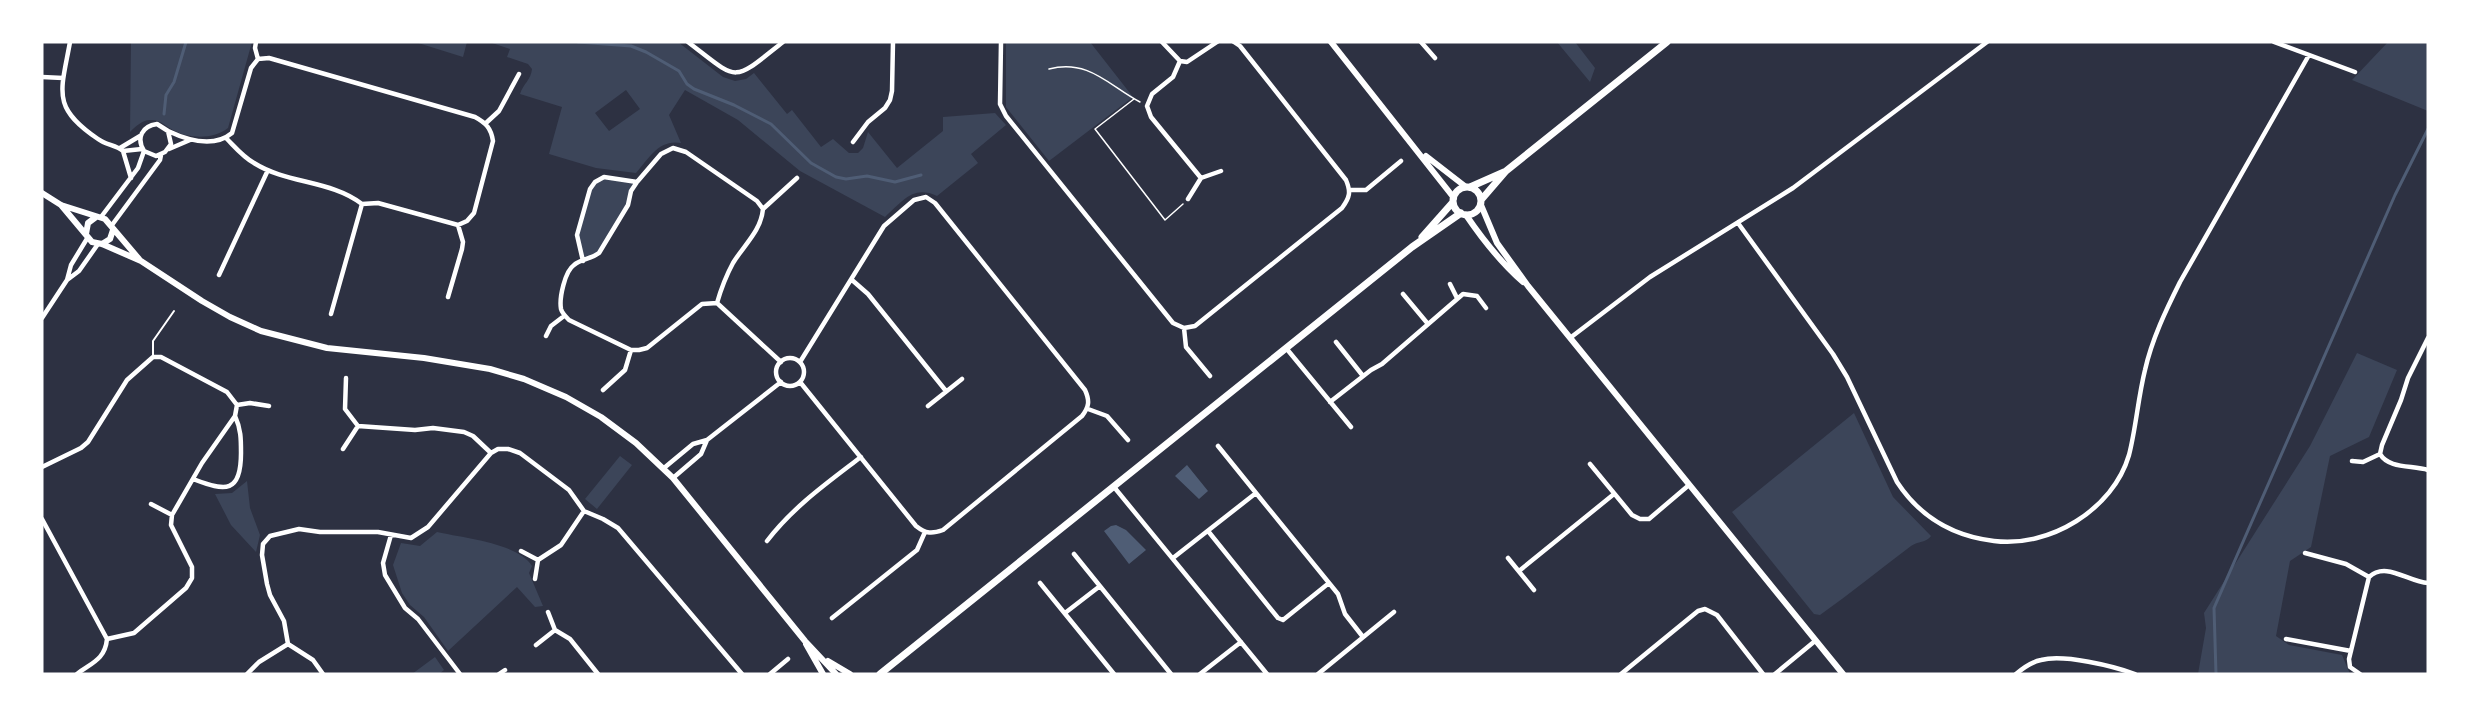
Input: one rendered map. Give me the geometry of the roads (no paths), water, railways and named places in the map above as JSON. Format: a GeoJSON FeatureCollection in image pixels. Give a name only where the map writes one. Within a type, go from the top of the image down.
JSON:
{"type":"FeatureCollection","features":[{"type":"Feature","properties":{"kind":"main road"},"geometry":{"type":"LineString","coordinates":[[880,674],[1412,247],[1464,214],[1475,212],[1506,171],[1667,42]]}},
{"type":"Feature","properties":{"kind":"main road"},"geometry":{"type":"LineString","coordinates":[[1412,247],[1454,200],[1458,190],[1506,171]]}},
{"type":"Feature","properties":{"kind":"main road"},"geometry":{"type":"LineString","coordinates":[[1468,187],[1478,192],[1481,202]]}},
{"type":"Feature","properties":{"kind":"main road"},"geometry":{"type":"LineString","coordinates":[[1454,200],[1464,214]]}},
{"type":"Feature","properties":{"kind":"street"},"geometry":{"type":"LineString","coordinates":[[70,42],[62,95],[69,114],[98,139],[121,150],[143,150],[152,155],[161,155],[190,140]]}},
{"type":"Feature","properties":{"kind":"street"},"geometry":{"type":"LineString","coordinates":[[256,42],[258,59]]}},
{"type":"Feature","properties":{"kind":"street"},"geometry":{"type":"LineString","coordinates":[[688,42],[726,72],[738,74],[747,71],[783,42]]}},
{"type":"Feature","properties":{"kind":"street"},"geometry":{"type":"LineString","coordinates":[[853,141],[890,100],[893,42]]}},
{"type":"Feature","properties":{"kind":"street"},"geometry":{"type":"LineString","coordinates":[[1001,42],[1000,104],[1006,116],[1173,323],[1184,328],[1195,326],[1342,208],[1348,199],[1350,190],[1339,171],[1240,46],[1233,42]]}},
{"type":"Feature","properties":{"kind":"street"},"geometry":{"type":"LineString","coordinates":[[1162,42],[1180,61],[1187,62],[1195,59],[1217,42]]}},
{"type":"Feature","properties":{"kind":"street"},"geometry":{"type":"LineString","coordinates":[[1331,42],[1418,150],[1454,200]]}},
{"type":"Feature","properties":{"kind":"street"},"geometry":{"type":"LineString","coordinates":[[1421,42],[1435,58]]}},
{"type":"Feature","properties":{"kind":"street"},"geometry":{"type":"LineString","coordinates":[[1570,338],[1650,277],[1793,188],[1987,42]]}},
{"type":"Feature","properties":{"kind":"street"},"geometry":{"type":"LineString","coordinates":[[2274,42],[2355,72]]}},
{"type":"Feature","properties":{"kind":"street"},"geometry":{"type":"LineString","coordinates":[[1738,223],[1833,354],[1847,377],[1897,482],[1907,498],[1938,525],[1959,534],[2000,542],[2040,537],[2061,530],[2094,509],[2120,475],[2128,456],[2145,369],[2164,314],[2309,55]]}},
{"type":"Feature","properties":{"kind":"street"},"geometry":{"type":"LineString","coordinates":[[121,150],[140,136],[145,128],[153,124],[161,125],[168,131],[190,140],[226,138],[232,133],[251,68],[258,59],[269,58],[475,117],[486,123],[492,131],[493,141],[474,213],[467,221],[458,225],[378,202],[362,204],[349,194],[268,170],[243,156],[226,138]]}},
{"type":"Feature","properties":{"kind":"street"},"geometry":{"type":"LineString","coordinates":[[1180,61],[1173,77],[1152,94],[1147,106],[1150,117],[1202,178]]}},
{"type":"Feature","properties":{"kind":"street"},"geometry":{"type":"LineString","coordinates":[[486,123],[499,111],[519,74]]}},
{"type":"Feature","properties":{"kind":"street"},"geometry":{"type":"LineString","coordinates":[[42,77],[63,78]]}},
{"type":"Feature","properties":{"kind":"street"},"geometry":{"type":"LineString","coordinates":[[168,131],[171,140],[169,149]]}},
{"type":"Feature","properties":{"kind":"street"},"geometry":{"type":"LineString","coordinates":[[42,318],[67,280],[71,265],[87,236],[88,223],[99,217],[138,168],[143,150],[140,136]]}},
{"type":"Feature","properties":{"kind":"street"},"geometry":{"type":"LineString","coordinates":[[763,209],[757,201],[686,152],[673,148],[661,154],[637,182],[631,191],[628,205],[599,253],[568,269],[561,308],[564,316],[569,320],[631,350],[639,350],[647,348],[702,304],[717,303],[781,362]]}},
{"type":"Feature","properties":{"kind":"street"},"geometry":{"type":"LineString","coordinates":[[121,150],[130,178]]}},
{"type":"Feature","properties":{"kind":"street"},"geometry":{"type":"LineString","coordinates":[[1418,150],[1468,187]]}},
{"type":"Feature","properties":{"kind":"street"},"geometry":{"type":"LineString","coordinates":[[67,280],[79,271],[100,244],[110,239],[112,227],[160,160],[161,155]]}},
{"type":"Feature","properties":{"kind":"street"},"geometry":{"type":"LineString","coordinates":[[1350,190],[1366,190],[1401,161]]}},
{"type":"Feature","properties":{"kind":"street"},"geometry":{"type":"LineString","coordinates":[[219,275],[268,170]]}},
{"type":"Feature","properties":{"kind":"street"},"geometry":{"type":"LineString","coordinates":[[1188,199],[1202,178],[1221,171]]}},
{"type":"Feature","properties":{"kind":"street"},"geometry":{"type":"LineString","coordinates":[[583,261],[577,235],[590,189],[595,182],[604,177],[637,182]]}},
{"type":"Feature","properties":{"kind":"street"},"geometry":{"type":"LineString","coordinates":[[717,303],[722,284],[734,261],[759,225],[763,209],[797,178]]}},
{"type":"Feature","properties":{"kind":"street"},"geometry":{"type":"LineString","coordinates":[[42,193],[61,206],[87,236],[141,261],[230,317],[296,342],[358,353],[460,362],[524,379],[566,397],[601,417],[664,468],[805,641],[836,674]]}},
{"type":"Feature","properties":{"kind":"street"},"geometry":{"type":"LineString","coordinates":[[800,362],[884,226],[914,200],[926,197],[935,203],[1085,390],[1089,399],[1088,409],[1082,416],[943,530],[933,534],[924,532],[916,526],[800,382]]}},
{"type":"Feature","properties":{"kind":"street"},"geometry":{"type":"LineString","coordinates":[[1481,202],[1497,243],[1528,286],[1843,674]]}},
{"type":"Feature","properties":{"kind":"street"},"geometry":{"type":"LineString","coordinates":[[331,314],[362,204]]}},
{"type":"Feature","properties":{"kind":"street"},"geometry":{"type":"LineString","coordinates":[[61,206],[99,217],[112,227],[141,261]]}},
{"type":"Feature","properties":{"kind":"street"},"geometry":{"type":"LineString","coordinates":[[1464,214],[1507,269],[1528,286]]}},
{"type":"Feature","properties":{"kind":"street"},"geometry":{"type":"LineString","coordinates":[[448,297],[462,249],[458,225]]}},
{"type":"Feature","properties":{"kind":"street"},"geometry":{"type":"LineString","coordinates":[[852,280],[868,294],[946,392]]}},
{"type":"Feature","properties":{"kind":"street"},"geometry":{"type":"LineString","coordinates":[[1450,284],[1457,298]]}},
{"type":"Feature","properties":{"kind":"street"},"geometry":{"type":"LineString","coordinates":[[1403,294],[1428,324]]}},
{"type":"Feature","properties":{"kind":"street"},"geometry":{"type":"LineString","coordinates":[[1330,402],[1382,364],[1463,294],[1477,296],[1486,308]]}},
{"type":"Feature","properties":{"kind":"street"},"geometry":{"type":"LineString","coordinates":[[546,336],[551,326],[564,316]]}},
{"type":"Feature","properties":{"kind":"street"},"geometry":{"type":"LineString","coordinates":[[1184,328],[1186,347],[1210,376]]}},
{"type":"Feature","properties":{"kind":"street"},"geometry":{"type":"LineString","coordinates":[[2380,454],[2408,378],[2428,338]]}},
{"type":"Feature","properties":{"kind":"street"},"geometry":{"type":"LineString","coordinates":[[1336,342],[1363,376]]}},
{"type":"Feature","properties":{"kind":"street"},"geometry":{"type":"LineString","coordinates":[[1286,348],[1351,428]]}},
{"type":"Feature","properties":{"kind":"street"},"geometry":{"type":"LineString","coordinates":[[603,390],[625,370],[631,350]]}},
{"type":"Feature","properties":{"kind":"street"},"geometry":{"type":"LineString","coordinates":[[42,467],[88,442],[127,380],[153,357],[160,357],[227,392],[237,405],[235,416],[172,515],[171,525],[192,567],[192,578],[186,588],[134,633],[107,639]]}},
{"type":"Feature","properties":{"kind":"street"},"geometry":{"type":"LineString","coordinates":[[790,358],[800,362],[804,372],[800,382],[791,386],[781,382],[776,372],[781,362],[790,358]]}},
{"type":"Feature","properties":{"kind":"street"},"geometry":{"type":"LineString","coordinates":[[345,378],[345,410],[358,426],[464,432],[473,436],[491,453]]}},
{"type":"Feature","properties":{"kind":"street"},"geometry":{"type":"LineString","coordinates":[[928,406],[962,379]]}},
{"type":"Feature","properties":{"kind":"street"},"geometry":{"type":"LineString","coordinates":[[664,468],[693,444],[707,440],[781,382]]}},
{"type":"Feature","properties":{"kind":"street"},"geometry":{"type":"LineString","coordinates":[[237,405],[250,403],[269,406]]}},
{"type":"Feature","properties":{"kind":"street"},"geometry":{"type":"LineString","coordinates":[[1088,409],[1107,416],[1128,440]]}},
{"type":"Feature","properties":{"kind":"street"},"geometry":{"type":"LineString","coordinates":[[193,479],[213,486],[228,486],[236,482],[241,473],[241,429],[235,416]]}},
{"type":"Feature","properties":{"kind":"street"},"geometry":{"type":"LineString","coordinates":[[343,449],[358,426]]}},
{"type":"Feature","properties":{"kind":"street"},"geometry":{"type":"LineString","coordinates":[[673,478],[701,454],[707,440]]}},
{"type":"Feature","properties":{"kind":"street"},"geometry":{"type":"LineString","coordinates":[[1218,446],[1338,594],[1345,614],[1364,637]]}},
{"type":"Feature","properties":{"kind":"street"},"geometry":{"type":"LineString","coordinates":[[323,674],[313,660],[288,644],[285,621],[270,596],[262,555],[263,544],[270,536],[299,529],[320,532],[378,531],[411,538],[428,527],[491,453],[498,448],[508,448],[520,453],[569,490],[584,511],[618,528],[742,674]]}},
{"type":"Feature","properties":{"kind":"street"},"geometry":{"type":"LineString","coordinates":[[2352,461],[2363,462],[2380,454]]}},
{"type":"Feature","properties":{"kind":"street"},"geometry":{"type":"LineString","coordinates":[[2380,454],[2388,463],[2395,466],[2405,465],[2428,470]]}},
{"type":"Feature","properties":{"kind":"street"},"geometry":{"type":"LineString","coordinates":[[767,541],[782,522],[801,504],[861,457]]}},
{"type":"Feature","properties":{"kind":"street"},"geometry":{"type":"LineString","coordinates":[[1590,464],[1632,515],[1645,520],[1689,485]]}},
{"type":"Feature","properties":{"kind":"street"},"geometry":{"type":"LineString","coordinates":[[1114,487],[1267,674]]}},
{"type":"Feature","properties":{"kind":"street"},"geometry":{"type":"LineString","coordinates":[[1173,558],[1256,492]]}},
{"type":"Feature","properties":{"kind":"street"},"geometry":{"type":"LineString","coordinates":[[1519,571],[1614,494]]}},
{"type":"Feature","properties":{"kind":"street"},"geometry":{"type":"LineString","coordinates":[[151,504],[172,515]]}},
{"type":"Feature","properties":{"kind":"street"},"geometry":{"type":"LineString","coordinates":[[535,579],[538,560],[561,545],[584,511]]}},
{"type":"Feature","properties":{"kind":"street"},"geometry":{"type":"LineString","coordinates":[[42,519],[107,639],[106,650],[100,658],[77,674]]}},
{"type":"Feature","properties":{"kind":"street"},"geometry":{"type":"LineString","coordinates":[[1208,531],[1278,618],[1283,620],[1329,583]]}},
{"type":"Feature","properties":{"kind":"street"},"geometry":{"type":"LineString","coordinates":[[832,618],[917,550],[924,532]]}},
{"type":"Feature","properties":{"kind":"street"},"geometry":{"type":"LineString","coordinates":[[391,535],[383,563],[385,575],[405,608],[418,619],[460,674]]}},
{"type":"Feature","properties":{"kind":"street"},"geometry":{"type":"LineString","coordinates":[[521,551],[538,560]]}},
{"type":"Feature","properties":{"kind":"street"},"geometry":{"type":"LineString","coordinates":[[1074,554],[1171,674]]}},
{"type":"Feature","properties":{"kind":"street"},"geometry":{"type":"LineString","coordinates":[[2305,554],[2346,564],[2369,577]]}},
{"type":"Feature","properties":{"kind":"street"},"geometry":{"type":"LineString","coordinates":[[1508,558],[1534,590]]}},
{"type":"Feature","properties":{"kind":"street"},"geometry":{"type":"LineString","coordinates":[[2359,674],[2349,665],[2369,577],[2384,570],[2428,583]]}},
{"type":"Feature","properties":{"kind":"street"},"geometry":{"type":"LineString","coordinates":[[1041,583],[1114,674]]}},
{"type":"Feature","properties":{"kind":"street"},"geometry":{"type":"LineString","coordinates":[[1065,613],[1100,585]]}},
{"type":"Feature","properties":{"kind":"street"},"geometry":{"type":"LineString","coordinates":[[1621,674],[1698,611],[1705,609],[1717,615],[1763,674]]}},
{"type":"Feature","properties":{"kind":"street"},"geometry":{"type":"LineString","coordinates":[[548,612],[555,630],[570,639],[598,674]]}},
{"type":"Feature","properties":{"kind":"street"},"geometry":{"type":"LineString","coordinates":[[1318,674],[1394,612]]}},
{"type":"Feature","properties":{"kind":"street"},"geometry":{"type":"LineString","coordinates":[[536,645],[555,630]]}},
{"type":"Feature","properties":{"kind":"street"},"geometry":{"type":"LineString","coordinates":[[2286,639],[2351,651]]}},
{"type":"Feature","properties":{"kind":"street"},"geometry":{"type":"LineString","coordinates":[[1775,674],[1815,640]]}},
{"type":"Feature","properties":{"kind":"street"},"geometry":{"type":"LineString","coordinates":[[805,641],[816,665],[823,674]]}},
{"type":"Feature","properties":{"kind":"street"},"geometry":{"type":"LineString","coordinates":[[1200,674],[1240,642]]}},
{"type":"Feature","properties":{"kind":"street"},"geometry":{"type":"LineString","coordinates":[[247,674],[259,662],[288,644]]}},
{"type":"Feature","properties":{"kind":"street"},"geometry":{"type":"LineString","coordinates":[[770,674],[788,658]]}},
{"type":"Feature","properties":{"kind":"street"},"geometry":{"type":"LineString","coordinates":[[823,658],[850,674]]}},
{"type":"Feature","properties":{"kind":"street"},"geometry":{"type":"LineString","coordinates":[[2016,674],[2039,660],[2053,658],[2115,666],[2135,674]]}},
{"type":"Feature","properties":{"kind":"street"},"geometry":{"type":"LineString","coordinates":[[500,674],[505,670]]}},
{"type":"Feature","properties":{"kind":"lane"},"geometry":{"type":"LineString","coordinates":[[153,357],[153,341],[174,311]]}},
{"type":"Feature","properties":{"kind":"waterway"},"geometry":{"type":"LineString","coordinates":[[164,114],[166,95],[174,82],[186,42]]}},
{"type":"Feature","properties":{"kind":"waterway"},"geometry":{"type":"LineString","coordinates":[[578,42],[631,46],[646,52],[679,71],[687,84],[694,89],[734,105],[771,124],[811,163],[836,177],[846,179],[867,176],[895,182],[921,175]]}},
{"type":"Feature","properties":{"kind":"waterway"},"geometry":{"type":"LineString","coordinates":[[2216,674],[2214,608],[2395,195],[2428,129]]}}]}
